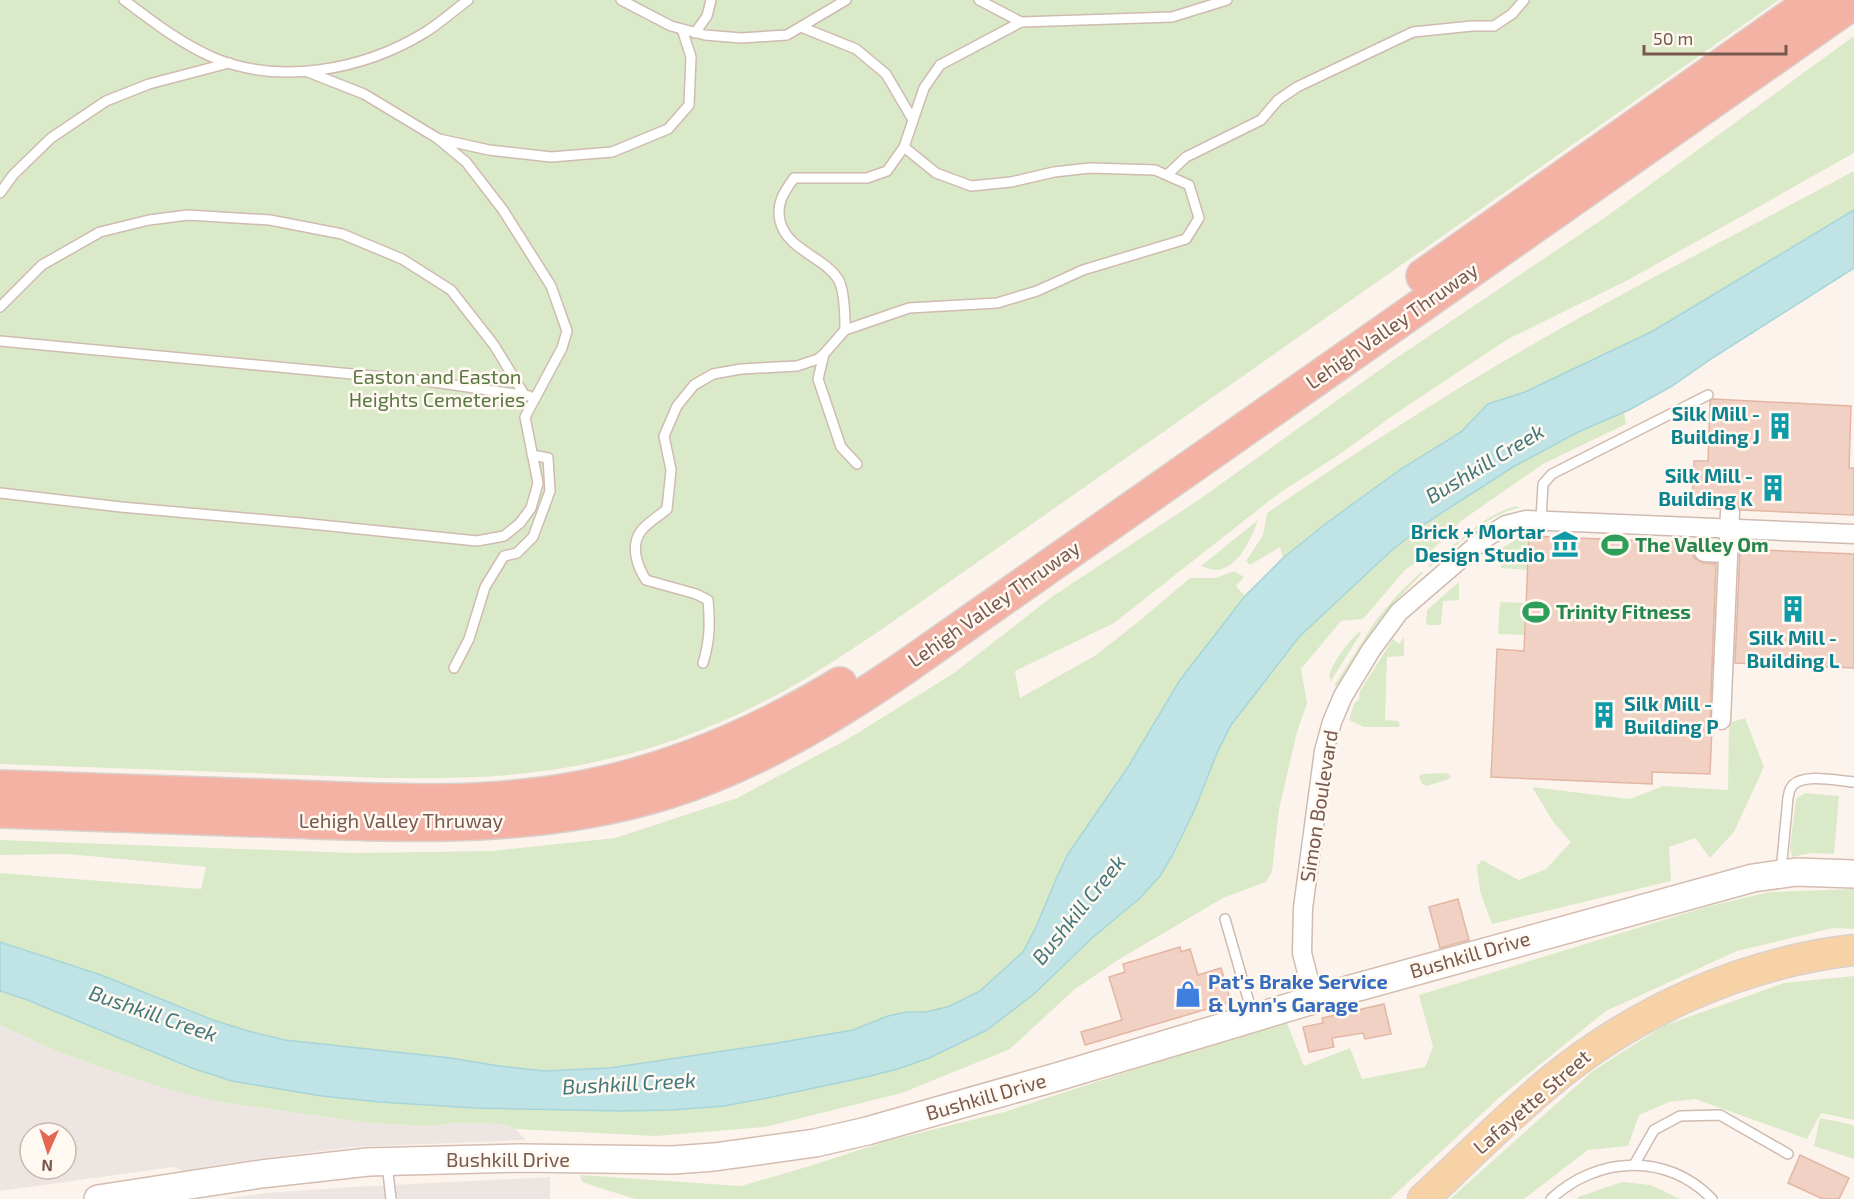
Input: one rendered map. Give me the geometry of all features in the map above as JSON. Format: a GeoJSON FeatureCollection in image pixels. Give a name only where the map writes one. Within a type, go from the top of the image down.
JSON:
{"type":"FeatureCollection","features":[{"type":"Feature","properties":{"kind":"highway","name":"Lehigh Valley Thruway"},"geometry":{"type":"LineString","coordinates":[[0,787],[383,801],[488,800],[545,794],[615,781],[681,761],[743,737],[802,707],[891,651],[1814,0]]}},
{"type":"Feature","properties":{"kind":"highway","name":"Lehigh Valley Thruway"},"geometry":{"type":"LineString","coordinates":[[0,811],[413,826],[485,824],[522,821],[604,808],[666,792],[736,767],[811,729],[862,696],[1854,2]]}},
{"type":"Feature","properties":{"kind":"main road","name":"Lafayette Street"},"geometry":{"type":"LineString","coordinates":[[1423,1199],[1545,1086],[1602,1042],[1637,1021],[1738,976],[1804,958],[1854,950]]}},
{"type":"Feature","properties":{"kind":"street","name":"Simon Boulevard"},"geometry":{"type":"LineString","coordinates":[[1314,1000],[1302,953],[1303,908],[1324,751],[1332,722],[1343,696],[1399,612],[1415,597],[1495,531],[1516,522],[1729,520],[1854,534]]}},
{"type":"Feature","properties":{"kind":"street"},"geometry":{"type":"LineString","coordinates":[[1721,720],[1729,520]]}},
{"type":"Feature","properties":{"kind":"street"},"geometry":{"type":"LineString","coordinates":[[1704,552],[1728,553]]}},
{"type":"Feature","properties":{"kind":"street","name":"Bushkill Drive"},"geometry":{"type":"LineString","coordinates":[[98,1199],[261,1174],[387,1161],[521,1158],[659,1161],[714,1157],[790,1147],[879,1127],[1314,1000],[1753,878],[1781,873],[1854,873]]}},
{"type":"Feature","properties":{"kind":"lane"},"geometry":{"type":"LineString","coordinates":[[124,0],[177,39],[213,58],[276,71],[308,72],[371,59],[424,33],[468,0]]}},
{"type":"Feature","properties":{"kind":"lane"},"geometry":{"type":"LineString","coordinates":[[621,0],[671,26],[695,33],[741,38],[787,35],[846,0]]}},
{"type":"Feature","properties":{"kind":"lane"},"geometry":{"type":"LineString","coordinates":[[695,33],[707,16],[711,0]]}},
{"type":"Feature","properties":{"kind":"lane"},"geometry":{"type":"LineString","coordinates":[[979,0],[1021,22]]}},
{"type":"Feature","properties":{"kind":"lane"},"geometry":{"type":"LineString","coordinates":[[844,330],[845,313],[840,281],[825,263],[801,249],[783,232],[778,210],[783,193],[794,178],[867,178],[886,171],[904,147],[924,88],[939,64],[1021,22],[1172,17],[1227,0]]}},
{"type":"Feature","properties":{"kind":"lane"},"geometry":{"type":"LineString","coordinates":[[1167,175],[1186,157],[1261,120],[1278,100],[1297,87],[1413,32],[1494,26],[1512,14],[1524,0]]}},
{"type":"Feature","properties":{"kind":"lane"},"geometry":{"type":"LineString","coordinates":[[801,27],[856,49],[886,74],[913,120]]}},
{"type":"Feature","properties":{"kind":"lane"},"geometry":{"type":"LineString","coordinates":[[437,138],[489,150],[551,157],[612,152],[668,129],[689,105],[691,57],[682,29]]}},
{"type":"Feature","properties":{"kind":"lane"},"geometry":{"type":"LineString","coordinates":[[0,193],[13,175],[51,138],[106,101],[149,84],[218,64],[231,63]]}},
{"type":"Feature","properties":{"kind":"lane"},"geometry":{"type":"LineString","coordinates":[[0,493],[121,507],[477,541],[504,536],[520,523],[531,508],[538,483],[525,417],[530,396],[562,348],[567,331],[551,286],[503,210],[466,162],[437,138],[364,93],[308,72]]}},
{"type":"Feature","properties":{"kind":"lane"},"geometry":{"type":"LineString","coordinates":[[702,663],[708,647],[710,622],[708,600],[696,594],[674,590],[646,580],[639,568],[635,548],[641,531],[667,509],[671,470],[664,436],[677,406],[694,385],[713,374],[741,369],[797,366],[818,359],[844,330],[909,308],[997,303],[1037,291],[1083,270],[1186,239],[1199,218],[1189,185],[1155,170],[1090,168],[1054,172],[1011,182],[971,186],[936,173],[904,147]]}},
{"type":"Feature","properties":{"kind":"lane"},"geometry":{"type":"LineString","coordinates":[[0,307],[42,265],[100,232],[149,220],[188,215],[270,220],[342,234],[402,259],[451,290],[530,396]]}},
{"type":"Feature","properties":{"kind":"lane"},"geometry":{"type":"LineString","coordinates":[[0,341],[427,381],[530,396]]}},
{"type":"Feature","properties":{"kind":"lane"},"geometry":{"type":"LineString","coordinates":[[824,354],[819,379],[822,391],[841,447],[857,464]]}},
{"type":"Feature","properties":{"kind":"lane"},"geometry":{"type":"LineString","coordinates":[[1541,520],[1544,484],[1552,474],[1708,395]]}},
{"type":"Feature","properties":{"kind":"lane"},"geometry":{"type":"LineString","coordinates":[[454,668],[469,639],[485,587],[504,556],[517,553],[533,537],[540,519],[550,491],[548,458],[532,455]]}},
{"type":"Feature","properties":{"kind":"lane"},"geometry":{"type":"LineString","coordinates":[[1781,873],[1790,788],[1795,782],[1803,779],[1854,782]]}},
{"type":"Feature","properties":{"kind":"lane"},"geometry":{"type":"LineString","coordinates":[[1226,919],[1254,1018]]}},
{"type":"Feature","properties":{"kind":"lane"},"geometry":{"type":"LineString","coordinates":[[1634,1165],[1654,1130],[1680,1116],[1720,1115],[1788,1154]]}},
{"type":"Feature","properties":{"kind":"lane"},"geometry":{"type":"LineString","coordinates":[[387,1161],[391,1199]]}},
{"type":"Feature","properties":{"kind":"lane"},"geometry":{"type":"LineString","coordinates":[[1551,1199],[1560,1190],[1586,1174],[1610,1166],[1634,1165],[1668,1171],[1690,1181],[1712,1199]]}},
{"type":"Feature","properties":{"kind":"shaded area"},"geometry":{"type":"Polygon","coordinates":[[[0,1025],[56,1051],[112,1071],[220,1102],[369,1123],[430,1126],[454,1123],[503,1124],[515,1129],[526,1140],[353,1147],[184,1171],[173,1167],[78,1180],[78,1121],[18,1121],[18,1181],[72,1181],[0,1191],[0,1025]]]}},
{"type":"Feature","properties":{"kind":"shaded area"},"geometry":{"type":"Polygon","coordinates":[[[550,1177],[550,1199],[223,1199],[266,1193],[354,1187],[550,1177]]]}},
{"type":"Feature","properties":{"kind":"green space","name":"Easton and Easton Heights Cemeteries"},"geometry":{"type":"Polygon","coordinates":[[[0,0],[1779,0],[878,632],[791,687],[709,727],[655,746],[600,761],[523,774],[483,777],[383,778],[0,764],[0,0]]]}},
{"type":"Feature","properties":{"kind":"green space"},"geometry":{"type":"Polygon","coordinates":[[[1854,36],[1854,153],[1630,279],[1508,339],[1278,494],[1114,623],[1015,671],[1020,698],[1096,655],[1190,578],[1216,578],[1234,571],[1244,577],[1236,586],[1245,596],[1180,680],[1128,767],[1069,854],[1023,952],[980,991],[950,1006],[927,1012],[907,1012],[888,1016],[853,1030],[777,1043],[610,1068],[545,1071],[285,1040],[213,1020],[101,975],[0,942],[0,873],[201,889],[206,867],[68,854],[0,855],[0,840],[354,853],[492,851],[615,838],[737,798],[848,739],[954,673],[1053,596],[1197,501],[1392,361],[1607,216],[1854,36]]]}},
{"type":"Feature","properties":{"kind":"green space"},"geometry":{"type":"Polygon","coordinates":[[[1854,171],[1854,210],[1653,331],[1525,392],[1488,404],[1461,432],[1401,469],[1283,558],[1280,547],[1250,565],[1246,561],[1263,535],[1267,513],[1344,461],[1461,387],[1581,317],[1854,171]]]}},
{"type":"Feature","properties":{"kind":"green space"},"geometry":{"type":"Polygon","coordinates":[[[1624,412],[1626,424],[1543,464],[1461,521],[1428,554],[1405,570],[1363,619],[1341,621],[1301,669],[1307,703],[1297,732],[1279,809],[1272,872],[1266,882],[1223,898],[1118,960],[1075,989],[1010,1049],[902,1093],[765,1127],[656,1136],[515,1129],[503,1124],[454,1123],[430,1126],[369,1123],[220,1102],[168,1089],[56,1051],[0,1025],[0,991],[25,999],[192,1068],[232,1081],[322,1096],[475,1108],[621,1111],[724,1106],[866,1077],[929,1058],[987,1030],[1034,994],[1160,876],[1194,811],[1231,725],[1299,637],[1357,580],[1426,523],[1513,467],[1578,432],[1624,412]]]}},
{"type":"Feature","properties":{"kind":"green space"},"geometry":{"type":"Polygon","coordinates":[[[1516,506],[1519,508],[1507,511],[1484,524],[1430,567],[1428,566],[1481,523],[1516,506]]]}},
{"type":"Feature","properties":{"kind":"green space"},"geometry":{"type":"Polygon","coordinates":[[[1258,520],[1243,551],[1231,565],[1215,570],[1201,566],[1258,520]]]}},
{"type":"Feature","properties":{"kind":"green space"},"geometry":{"type":"Polygon","coordinates":[[[1529,538],[1528,570],[1501,568],[1502,548],[1517,539],[1529,538]]]}},
{"type":"Feature","properties":{"kind":"green space"},"geometry":{"type":"Polygon","coordinates":[[[1421,572],[1423,573],[1376,626],[1356,654],[1339,685],[1334,686],[1376,620],[1421,572]]]}},
{"type":"Feature","properties":{"kind":"green space"},"geometry":{"type":"Polygon","coordinates":[[[1459,582],[1459,600],[1443,601],[1441,625],[1428,625],[1426,623],[1427,610],[1459,582]]]}},
{"type":"Feature","properties":{"kind":"green space"},"geometry":{"type":"Polygon","coordinates":[[[1500,602],[1526,603],[1525,635],[1498,634],[1500,602]]]}},
{"type":"Feature","properties":{"kind":"green space"},"geometry":{"type":"Polygon","coordinates":[[[1359,632],[1361,633],[1331,681],[1329,675],[1335,663],[1359,632]]]}},
{"type":"Feature","properties":{"kind":"green space"},"geometry":{"type":"Polygon","coordinates":[[[1404,637],[1404,656],[1387,657],[1385,720],[1398,721],[1399,727],[1364,727],[1349,720],[1354,704],[1359,699],[1360,691],[1393,639],[1399,644],[1404,637]]]}},
{"type":"Feature","properties":{"kind":"green space"},"geometry":{"type":"Polygon","coordinates":[[[1745,718],[1764,767],[1734,832],[1710,858],[1695,838],[1669,847],[1671,881],[1492,924],[1480,891],[1477,866],[1482,860],[1519,880],[1546,869],[1571,842],[1554,823],[1532,787],[1630,799],[1663,786],[1728,790],[1729,723],[1745,718]]]}},
{"type":"Feature","properties":{"kind":"green space"},"geometry":{"type":"Polygon","coordinates":[[[1446,773],[1451,776],[1449,779],[1427,786],[1422,784],[1419,777],[1421,774],[1446,773]]]}},
{"type":"Feature","properties":{"kind":"green space"},"geometry":{"type":"Polygon","coordinates":[[[1805,793],[1839,796],[1834,854],[1811,853],[1792,857],[1790,848],[1796,799],[1805,793]]]}},
{"type":"Feature","properties":{"kind":"green space"},"geometry":{"type":"Polygon","coordinates":[[[1854,889],[1854,929],[1833,928],[1737,951],[1606,1011],[1501,1096],[1390,1199],[635,1199],[582,1182],[580,1175],[741,1186],[887,1141],[1004,1112],[1179,1055],[1287,1023],[1304,1066],[1350,1048],[1362,1079],[1425,1067],[1433,1047],[1419,995],[1706,907],[1769,892],[1854,889]]]}},
{"type":"Feature","properties":{"kind":"green space"},"geometry":{"type":"Polygon","coordinates":[[[1854,976],[1854,1120],[1821,1113],[1807,1139],[1695,1099],[1669,1102],[1639,1115],[1628,1146],[1588,1150],[1524,1199],[1450,1199],[1593,1071],[1663,1026],[1784,983],[1854,976]]]}},
{"type":"Feature","properties":{"kind":"green space"},"geometry":{"type":"Polygon","coordinates":[[[1820,1118],[1854,1125],[1854,1159],[1814,1146],[1820,1118]]]}},
{"type":"Feature","properties":{"kind":"green space"},"geometry":{"type":"Polygon","coordinates":[[[1622,1182],[1651,1185],[1680,1199],[1578,1199],[1578,1197],[1622,1182]]]}},
{"type":"Feature","properties":{"kind":"water","name":"Bushkill Creek"},"geometry":{"type":"Polygon","coordinates":[[[1854,210],[1854,268],[1672,386],[1629,410],[1578,432],[1513,467],[1426,523],[1391,551],[1299,637],[1231,725],[1172,856],[1160,876],[1140,898],[1091,939],[1034,994],[987,1030],[929,1058],[866,1077],[724,1106],[621,1111],[475,1108],[380,1102],[322,1096],[232,1081],[192,1068],[25,999],[0,991],[0,942],[101,975],[213,1020],[285,1040],[545,1071],[610,1068],[777,1043],[853,1030],[888,1016],[907,1012],[927,1012],[950,1006],[980,991],[1023,952],[1068,854],[1128,767],[1180,680],[1245,596],[1283,558],[1401,469],[1461,432],[1488,404],[1525,392],[1653,331],[1854,210]]]}},
{"type":"Feature","properties":{"kind":"building"},"geometry":{"type":"Polygon","coordinates":[[[1713,399],[1851,406],[1849,468],[1854,468],[1854,515],[1741,510],[1736,503],[1730,501],[1724,502],[1720,509],[1692,507],[1694,461],[1708,461],[1710,401],[1713,399]]]}},
{"type":"Feature","properties":{"kind":"building"},"geometry":{"type":"Polygon","coordinates":[[[1529,536],[1698,543],[1693,551],[1694,558],[1703,563],[1716,564],[1710,774],[1652,772],[1652,784],[1491,777],[1497,649],[1524,651],[1529,536]]]}},
{"type":"Feature","properties":{"kind":"building","name":"Silk Mill - Building L"},"geometry":{"type":"Polygon","coordinates":[[[1740,549],[1854,554],[1854,668],[1735,663],[1740,549]]]}},
{"type":"Feature","properties":{"kind":"building"},"geometry":{"type":"Polygon","coordinates":[[[1458,899],[1469,940],[1440,948],[1429,907],[1458,899]]]}},
{"type":"Feature","properties":{"kind":"building"},"geometry":{"type":"Polygon","coordinates":[[[1180,947],[1181,952],[1190,949],[1198,975],[1221,968],[1231,1002],[1085,1045],[1081,1032],[1122,1020],[1109,977],[1125,972],[1123,964],[1180,947]]]}},
{"type":"Feature","properties":{"kind":"building"},"geometry":{"type":"Polygon","coordinates":[[[1384,1004],[1391,1034],[1365,1039],[1363,1033],[1332,1038],[1334,1047],[1309,1052],[1303,1027],[1323,1023],[1322,1018],[1384,1004]]]}},
{"type":"Feature","properties":{"kind":"building"},"geometry":{"type":"Polygon","coordinates":[[[1800,1155],[1849,1178],[1839,1199],[1823,1199],[1788,1183],[1800,1155]]]}},
{"type":"Feature","properties":{"kind":"place","name":"Silk Mill - Building J"},"geometry":{"type":"Point","coordinates":[1780,426]}},
{"type":"Feature","properties":{"kind":"place","name":"Silk Mill - Building K"},"geometry":{"type":"Point","coordinates":[1773,488]}},
{"type":"Feature","properties":{"kind":"place","name":"Brick + Mortar Design Studio"},"geometry":{"type":"Point","coordinates":[1565,544]}},
{"type":"Feature","properties":{"kind":"place","name":"The Valley Om"},"geometry":{"type":"Point","coordinates":[1615,545]}},
{"type":"Feature","properties":{"kind":"place","name":"Silk Mill - Building L"},"geometry":{"type":"Point","coordinates":[1793,609]}},
{"type":"Feature","properties":{"kind":"place","name":"Trinity Fitness"},"geometry":{"type":"Point","coordinates":[1536,612]}},
{"type":"Feature","properties":{"kind":"place","name":"Silk Mill - Building P"},"geometry":{"type":"Point","coordinates":[1604,715]}},
{"type":"Feature","properties":{"kind":"place","name":"Pat's Brake Service & Lynn's Garage"},"geometry":{"type":"Point","coordinates":[1188,994]}}]}
